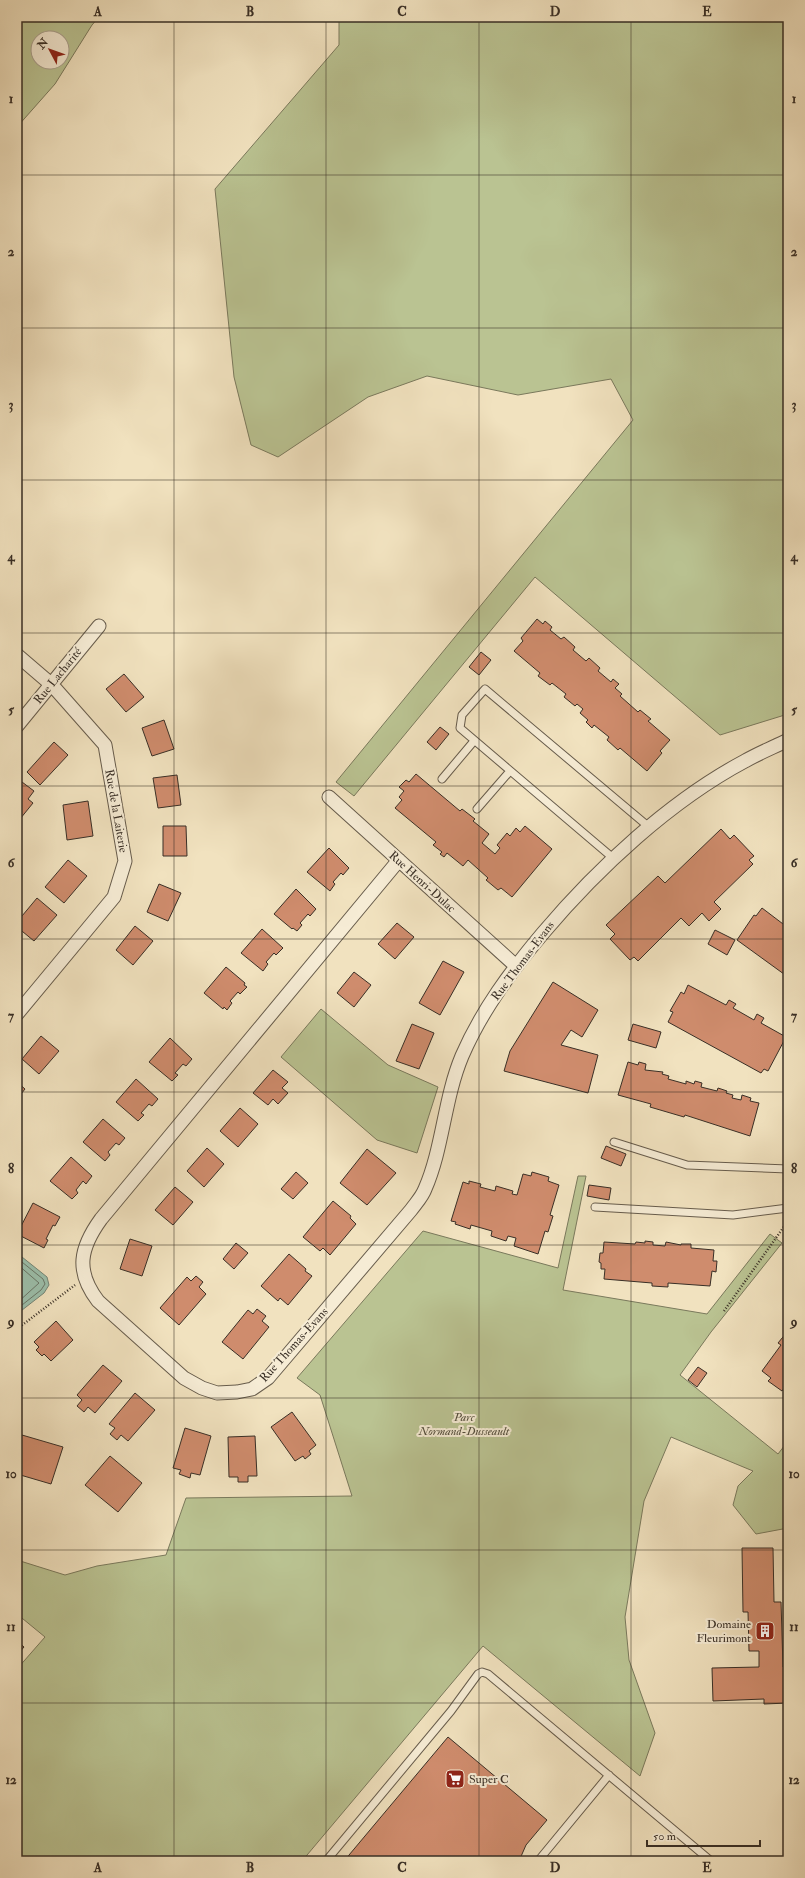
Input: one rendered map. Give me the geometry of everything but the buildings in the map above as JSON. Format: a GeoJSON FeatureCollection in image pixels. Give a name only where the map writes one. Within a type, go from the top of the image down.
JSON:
{"type":"FeatureCollection","features":[{"type":"Feature","properties":{"kind":"street","name":"Rue Lacharité"},"geometry":{"type":"LineString","coordinates":[[17,726],[99,626]]}},
{"type":"Feature","properties":{"kind":"street","name":"Rue de la Laiterie"},"geometry":{"type":"LineString","coordinates":[[17,655],[52,685],[105,745],[125,861],[114,897],[17,1014]]}},
{"type":"Feature","properties":{"kind":"street","name":"Rue Thomas-Evans"},"geometry":{"type":"LineString","coordinates":[[399,860],[89,1235],[84,1255],[84,1278],[88,1288],[98,1301],[184,1378],[202,1388],[218,1393],[252,1389],[268,1378],[411,1210],[425,1191],[431,1173],[451,1087],[462,1056],[479,1022],[501,985],[571,899],[613,858],[649,827],[702,788],[745,761],[788,740]]}},
{"type":"Feature","properties":{"kind":"street","name":"Rue Henri-Dulac"},"geometry":{"type":"LineString","coordinates":[[329,797],[516,966]]}},
{"type":"Feature","properties":{"kind":"lane"},"geometry":{"type":"LineString","coordinates":[[613,858],[460,728],[462,715],[484,689],[649,827]]}},
{"type":"Feature","properties":{"kind":"lane"},"geometry":{"type":"LineString","coordinates":[[442,779],[474,741]]}},
{"type":"Feature","properties":{"kind":"lane"},"geometry":{"type":"LineString","coordinates":[[477,809],[510,771]]}},
{"type":"Feature","properties":{"kind":"lane"},"geometry":{"type":"LineString","coordinates":[[614,1142],[687,1165],[788,1169]]}},
{"type":"Feature","properties":{"kind":"lane"},"geometry":{"type":"LineString","coordinates":[[595,1208],[733,1215],[788,1208]]}},
{"type":"Feature","properties":{"kind":"lane"},"geometry":{"type":"LineString","coordinates":[[326,1861],[451,1711],[478,1674],[482,1672],[488,1674],[711,1861]]}},
{"type":"Feature","properties":{"kind":"lane"},"geometry":{"type":"LineString","coordinates":[[538,1861],[609,1775]]}},
{"type":"Feature","properties":{"kind":"path"},"geometry":{"type":"LineString","coordinates":[[724,1311],[788,1221]]}},
{"type":"Feature","properties":{"kind":"path"},"geometry":{"type":"LineString","coordinates":[[17,1329],[84,1278]]}},
{"type":"Feature","properties":{"kind":"green space"},"geometry":{"type":"Polygon","coordinates":[[[17,17],[99,17],[92,25],[70,60],[70,30],[30,30],[30,70],[64,70],[55,84],[17,127],[17,17]]]}},
{"type":"Feature","properties":{"kind":"green space"},"geometry":{"type":"Polygon","coordinates":[[[339,17],[788,17],[788,714],[720,735],[535,577],[354,796],[336,782],[633,420],[611,379],[518,395],[427,376],[368,397],[278,457],[251,445],[234,377],[215,189],[339,45],[339,17]]]}},
{"type":"Feature","properties":{"kind":"green space"},"geometry":{"type":"Polygon","coordinates":[[[321,1009],[388,1065],[438,1087],[417,1153],[377,1140],[281,1057],[321,1009]]]}},
{"type":"Feature","properties":{"kind":"green space","name":"Parc Normand-Dusseault"},"geometry":{"type":"Polygon","coordinates":[[[578,1176],[586,1176],[563,1290],[707,1314],[770,1234],[782,1243],[711,1332],[680,1375],[778,1454],[788,1441],[788,1528],[756,1534],[733,1505],[738,1486],[753,1471],[671,1437],[644,1501],[625,1617],[629,1660],[655,1733],[640,1776],[483,1646],[302,1861],[17,1861],[17,1669],[45,1637],[17,1614],[17,1560],[65,1575],[97,1566],[166,1555],[186,1498],[352,1496],[320,1395],[297,1378],[423,1231],[558,1268],[578,1176]]]}},
{"type":"Feature","properties":{"kind":"water"},"geometry":{"type":"Polygon","coordinates":[[[17,1253],[47,1277],[49,1285],[44,1293],[17,1314],[17,1253]]]}},
{"type":"Feature","properties":{"kind":"place","name":"Domaine Fleurimont"},"geometry":{"type":"Point","coordinates":[765,1631]}},
{"type":"Feature","properties":{"kind":"place","name":"Super C"},"geometry":{"type":"Point","coordinates":[455,1779]}}]}
